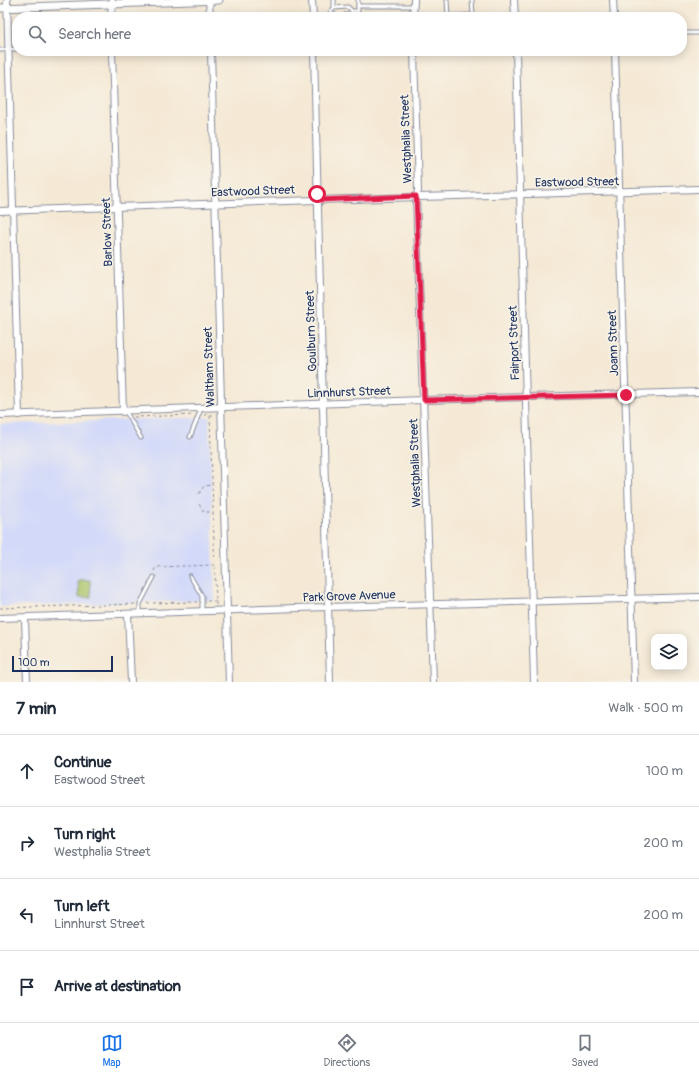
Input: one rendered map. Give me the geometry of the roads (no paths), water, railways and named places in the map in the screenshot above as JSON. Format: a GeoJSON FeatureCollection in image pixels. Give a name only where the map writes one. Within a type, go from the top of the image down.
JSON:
{"type":"FeatureCollection","features":[{"type":"Feature","properties":{"kind":"street"},"geometry":{"type":"LineString","coordinates":[[209,0],[210,12]]}},
{"type":"Feature","properties":{"kind":"street"},"geometry":{"type":"LineString","coordinates":[[19,415],[8,50],[5,5],[219,0]]}},
{"type":"Feature","properties":{"kind":"street"},"geometry":{"type":"LineString","coordinates":[[312,0],[312,12]]}},
{"type":"Feature","properties":{"kind":"street"},"geometry":{"type":"LineString","coordinates":[[514,0],[515,12]]}},
{"type":"Feature","properties":{"kind":"street"},"geometry":{"type":"LineString","coordinates":[[613,0],[614,12]]}},
{"type":"Feature","properties":{"kind":"street"},"geometry":{"type":"LineString","coordinates":[[111,12],[112,2]]}},
{"type":"Feature","properties":{"kind":"street","name":"Barlow Street"},"geometry":{"type":"LineString","coordinates":[[112,56],[124,412]]}},
{"type":"Feature","properties":{"kind":"street","name":"Waltham Street"},"geometry":{"type":"LineString","coordinates":[[211,56],[229,682]]}},
{"type":"Feature","properties":{"kind":"street","name":"Goulburn Street"},"geometry":{"type":"LineString","coordinates":[[314,56],[330,682]]}},
{"type":"Feature","properties":{"kind":"street","name":"Westphalia Street"},"geometry":{"type":"LineString","coordinates":[[414,56],[418,191],[416,196],[433,682]]}},
{"type":"Feature","properties":{"kind":"street","name":"Fairport Street"},"geometry":{"type":"LineString","coordinates":[[516,56],[534,682]]}},
{"type":"Feature","properties":{"kind":"street","name":"Joann Street"},"geometry":{"type":"LineString","coordinates":[[615,56],[634,682]]}},
{"type":"Feature","properties":{"kind":"street","name":"Eastwood Street"},"geometry":{"type":"LineString","coordinates":[[0,211],[416,196],[699,189]]}},
{"type":"Feature","properties":{"kind":"street","name":"Linnhurst Street"},"geometry":{"type":"LineString","coordinates":[[0,415],[699,392]]}},
{"type":"Feature","properties":{"kind":"street","name":"Park Grove Avenue"},"geometry":{"type":"LineString","coordinates":[[0,618],[699,597]]}},
{"type":"Feature","properties":{"kind":"street"},"geometry":{"type":"LineString","coordinates":[[128,614],[130,682]]}},
{"type":"Feature","properties":{"kind":"street"},"geometry":{"type":"LineString","coordinates":[[25,618],[27,682]]}},
{"type":"Feature","properties":{"kind":"lane"},"geometry":{"type":"LineString","coordinates":[[330,12],[334,8],[334,0]]}},
{"type":"Feature","properties":{"kind":"lane"},"geometry":{"type":"LineString","coordinates":[[334,8],[348,7],[352,12],[358,12],[358,0]]}},
{"type":"Feature","properties":{"kind":"lane"},"geometry":{"type":"LineString","coordinates":[[448,0],[448,12]]}},
{"type":"Feature","properties":{"kind":"lane"},"geometry":{"type":"LineString","coordinates":[[472,0],[473,12]]}},
{"type":"Feature","properties":{"kind":"lane"},"geometry":{"type":"LineString","coordinates":[[358,6],[413,3]]}},
{"type":"Feature","properties":{"kind":"lane"},"geometry":{"type":"LineString","coordinates":[[687,33],[699,33]]}},
{"type":"Feature","properties":{"kind":"lane"},"geometry":{"type":"LineString","coordinates":[[0,50],[12,50]]}},
{"type":"Feature","properties":{"kind":"lane"},"geometry":{"type":"LineString","coordinates":[[190,437],[201,409]]}},
{"type":"Feature","properties":{"kind":"lane"},"geometry":{"type":"LineString","coordinates":[[124,412],[141,438]]}},
{"type":"Feature","properties":{"kind":"lane"},"geometry":{"type":"LineString","coordinates":[[190,576],[202,596],[202,612]]}},
{"type":"Feature","properties":{"kind":"lane"},"geometry":{"type":"LineString","coordinates":[[140,614],[140,604],[154,577]]}}]}
